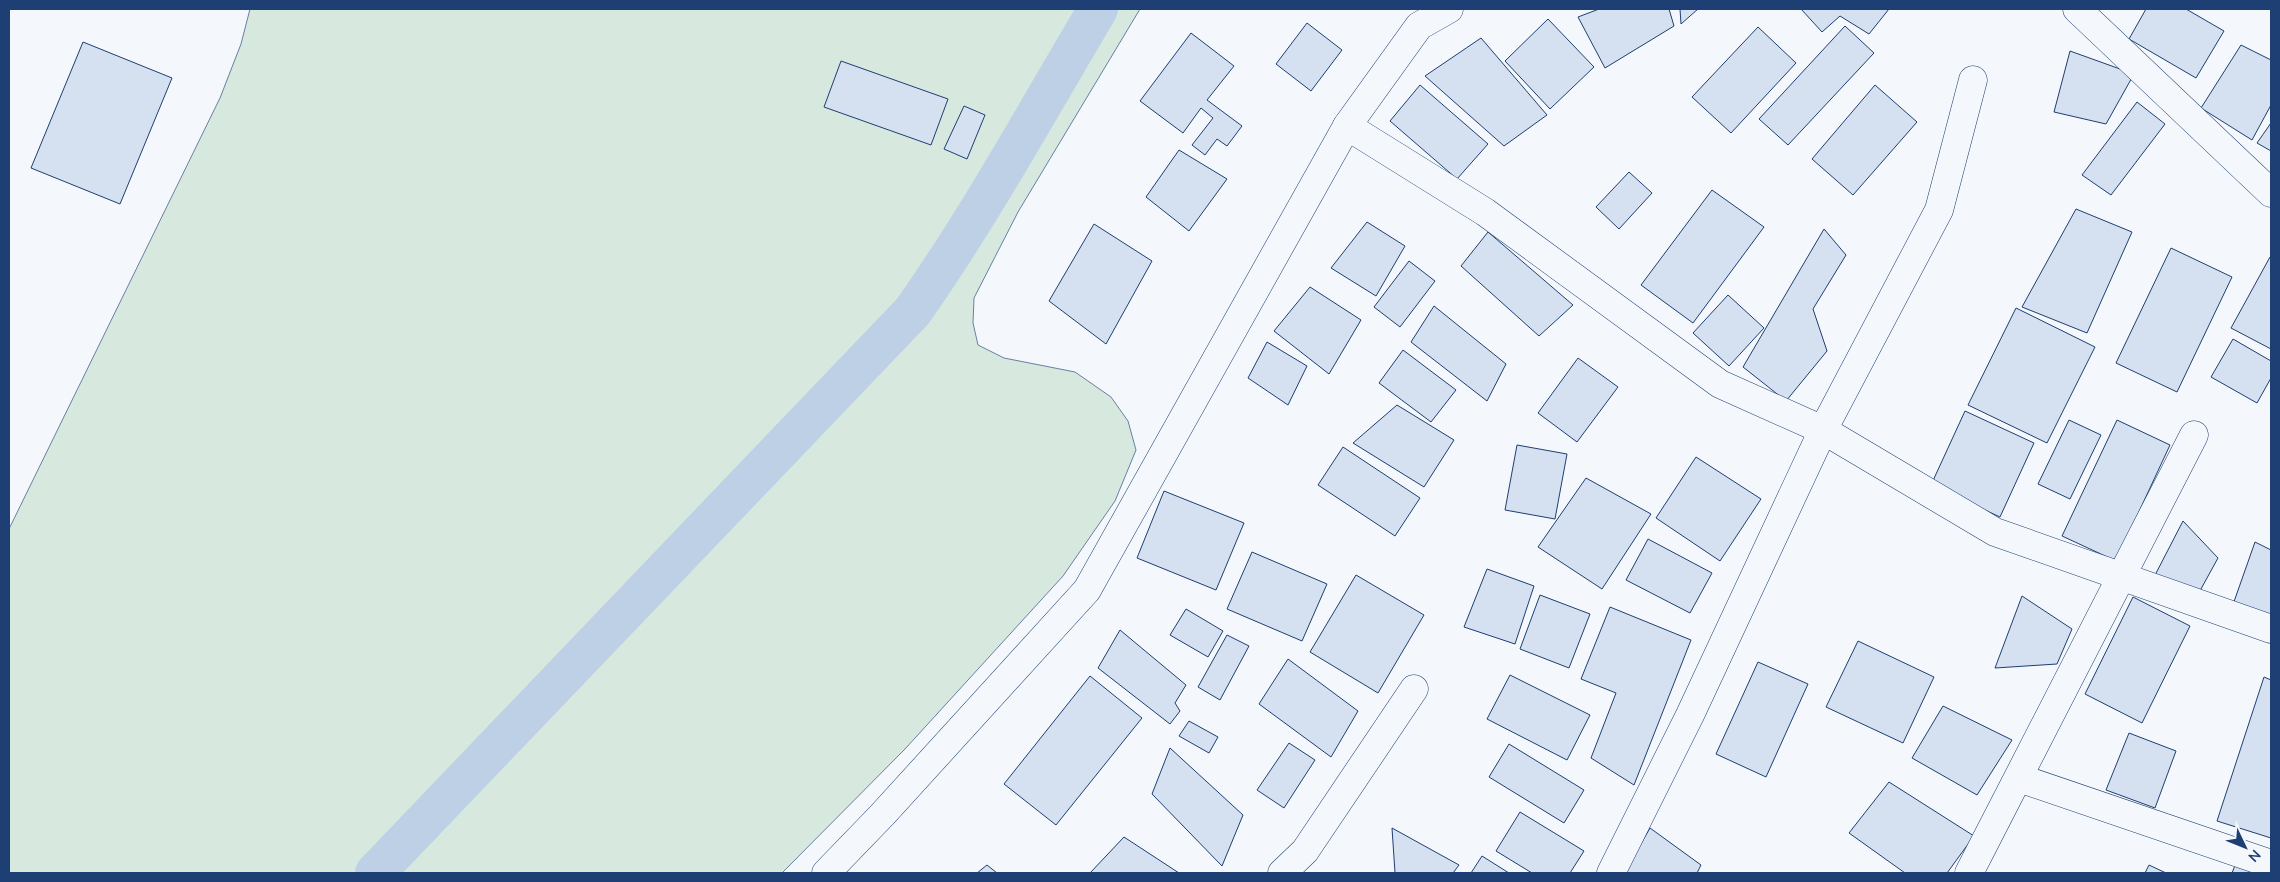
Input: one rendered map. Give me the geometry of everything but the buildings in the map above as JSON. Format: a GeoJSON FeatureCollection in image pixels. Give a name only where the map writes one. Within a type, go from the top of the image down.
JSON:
{"type":"FeatureCollection","features":[{"type":"Feature","properties":{"kind":"street"},"geometry":{"type":"LineString","coordinates":[[826,873],[883,814],[1087,590],[1347,126],[1419,26],[1449,9]]}},
{"type":"Feature","properties":{"kind":"street"},"geometry":{"type":"LineString","coordinates":[[2077,9],[2271,193]]}},
{"type":"Feature","properties":{"kind":"street"},"geometry":{"type":"LineString","coordinates":[[1611,873],[1690,715],[1823,430],[1939,210],[1973,80]]}},
{"type":"Feature","properties":{"kind":"street"},"geometry":{"type":"LineString","coordinates":[[1347,126],[1485,212],[1720,384],[1823,430],[1995,532],[2271,629]]}},
{"type":"Feature","properties":{"kind":"street"},"geometry":{"type":"LineString","coordinates":[[1969,873],[2194,434]]}},
{"type":"Feature","properties":{"kind":"street"},"geometry":{"type":"LineString","coordinates":[[1282,873],[1304,851],[1414,689]]}},
{"type":"Feature","properties":{"kind":"street"},"geometry":{"type":"LineString","coordinates":[[2018,778],[2271,864]]}},
{"type":"Feature","properties":{"kind":"shaded area"},"geometry":{"type":"Polygon","coordinates":[[[250,9],[1140,9],[1018,212],[974,298],[973,323],[978,345],[1004,358],[1075,372],[1111,397],[1128,421],[1136,450],[1115,501],[1063,576],[905,749],[782,873],[9,873],[9,529],[220,98],[241,44],[250,9]]]}},
{"type":"Feature","properties":{"kind":"waterway"},"geometry":{"type":"LineString","coordinates":[[375,873],[913,311],[986,199],[1098,9]]}}]}
